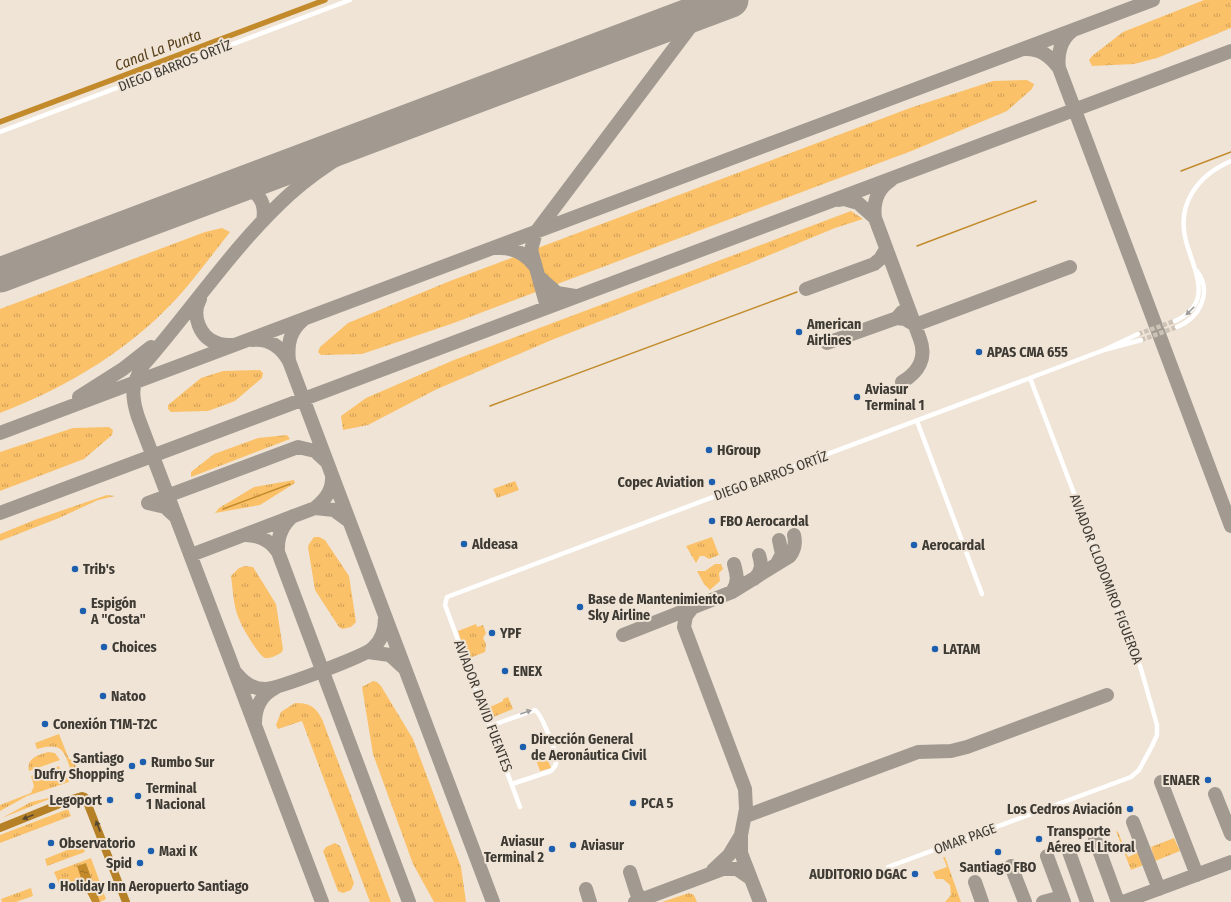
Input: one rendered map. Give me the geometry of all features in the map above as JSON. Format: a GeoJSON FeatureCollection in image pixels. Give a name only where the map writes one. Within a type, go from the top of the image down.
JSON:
{"type":"FeatureCollection","features":[{"type":"Feature","properties":{"kind":"highway"},"geometry":{"type":"LineString","coordinates":[[0,828],[82,796],[86,798],[126,902]]}},
{"type":"Feature","properties":{"kind":"street","name":"DIEGO BARROS ORTÍZ"},"geometry":{"type":"LineString","coordinates":[[0,132],[350,0]]}},
{"type":"Feature","properties":{"kind":"street"},"geometry":{"type":"LineString","coordinates":[[1175,320],[1190,312],[1197,302],[1199,289],[1184,228],[1186,206],[1193,190],[1202,178],[1215,168],[1231,161]]}},
{"type":"Feature","properties":{"kind":"street"},"geometry":{"type":"LineString","coordinates":[[1178,327],[1189,322],[1195,316],[1203,302],[1204,291],[1202,282],[1195,268]]}},
{"type":"Feature","properties":{"kind":"street","name":"DIEGO BARROS ORTÍZ"},"geometry":{"type":"LineString","coordinates":[[445,605],[445,600],[449,596],[1104,350],[1138,334]]}},
{"type":"Feature","properties":{"kind":"street","name":"DIEGO BARROS ORTÍZ"},"geometry":{"type":"LineString","coordinates":[[1104,350],[1141,340]]}},
{"type":"Feature","properties":{"kind":"street","name":"AVIADOR CLODOMIRO FIGUEROA"},"geometry":{"type":"LineString","coordinates":[[1030,378],[1141,669],[1157,725],[1157,735],[1152,746],[1139,770],[1132,778]]}},
{"type":"Feature","properties":{"kind":"street"},"geometry":{"type":"LineString","coordinates":[[917,421],[982,594]]}},
{"type":"Feature","properties":{"kind":"street","name":"AVIADOR DAVID FUENTES"},"geometry":{"type":"LineString","coordinates":[[445,605],[520,807]]}},
{"type":"Feature","properties":{"kind":"street"},"geometry":{"type":"LineString","coordinates":[[490,726],[535,710],[542,720],[556,756],[556,765],[551,771],[512,784]]}},
{"type":"Feature","properties":{"kind":"street","name":"OMAR PAGE"},"geometry":{"type":"LineString","coordinates":[[888,867],[1132,778]]}},
{"type":"Feature","properties":{"kind":"green space"},"geometry":{"type":"Polygon","coordinates":[[[1204,0],[1231,0],[1231,28],[1157,58],[1134,64],[1092,66],[1089,60],[1092,56],[1123,32],[1204,0]]]}},
{"type":"Feature","properties":{"kind":"green space"},"geometry":{"type":"Polygon","coordinates":[[[1027,80],[1034,84],[1032,89],[1007,111],[914,150],[451,324],[362,354],[321,355],[318,352],[320,347],[348,323],[450,281],[910,108],[993,81],[1027,80]]]}},
{"type":"Feature","properties":{"kind":"green space"},"geometry":{"type":"Polygon","coordinates":[[[851,211],[863,219],[835,228],[748,264],[554,339],[435,390],[368,425],[343,430],[341,416],[366,398],[454,360],[851,211]]]}},
{"type":"Feature","properties":{"kind":"green space"},"geometry":{"type":"Polygon","coordinates":[[[222,228],[230,232],[185,289],[166,310],[145,329],[100,363],[76,377],[0,413],[0,309],[205,232],[222,228]]]}},
{"type":"Feature","properties":{"kind":"green space"},"geometry":{"type":"Polygon","coordinates":[[[260,370],[263,373],[262,378],[235,401],[208,411],[171,412],[168,409],[168,405],[201,378],[223,371],[260,370]]]}},
{"type":"Feature","properties":{"kind":"green space"},"geometry":{"type":"Polygon","coordinates":[[[109,427],[113,430],[112,435],[84,459],[0,491],[0,452],[73,428],[109,427]]]}},
{"type":"Feature","properties":{"kind":"green space"},"geometry":{"type":"Polygon","coordinates":[[[287,435],[290,439],[191,477],[191,472],[214,454],[258,438],[287,435]]]}},
{"type":"Feature","properties":{"kind":"green space"},"geometry":{"type":"Polygon","coordinates":[[[294,480],[295,483],[260,505],[215,513],[219,508],[254,487],[294,480]]]}},
{"type":"Feature","properties":{"kind":"green space"},"geometry":{"type":"Polygon","coordinates":[[[515,481],[519,490],[497,498],[493,489],[515,481]]]}},
{"type":"Feature","properties":{"kind":"green space"},"geometry":{"type":"Polygon","coordinates":[[[107,495],[115,496],[98,500],[59,518],[0,541],[0,534],[37,519],[107,495]]]}},
{"type":"Feature","properties":{"kind":"green space"},"geometry":{"type":"Polygon","coordinates":[[[314,537],[319,537],[325,540],[349,576],[356,622],[351,627],[342,629],[339,627],[315,590],[308,547],[314,537]]]}},
{"type":"Feature","properties":{"kind":"green space"},"geometry":{"type":"Polygon","coordinates":[[[712,537],[719,555],[709,559],[704,556],[700,556],[696,563],[686,546],[712,537]]]}},
{"type":"Feature","properties":{"kind":"green space"},"geometry":{"type":"Polygon","coordinates":[[[715,564],[721,564],[723,569],[719,573],[720,581],[710,590],[704,584],[697,571],[705,571],[715,564]]]}},
{"type":"Feature","properties":{"kind":"green space"},"geometry":{"type":"Polygon","coordinates":[[[245,566],[253,567],[276,604],[283,649],[282,652],[272,657],[265,658],[258,652],[237,614],[234,603],[231,576],[239,568],[245,566]]]}},
{"type":"Feature","properties":{"kind":"green space"},"geometry":{"type":"Polygon","coordinates":[[[476,624],[477,627],[483,625],[486,633],[483,638],[486,644],[485,652],[467,659],[458,631],[476,624]]]}},
{"type":"Feature","properties":{"kind":"green space"},"geometry":{"type":"Polygon","coordinates":[[[373,681],[377,682],[381,686],[413,739],[461,867],[466,902],[434,902],[413,864],[373,754],[362,687],[373,681]]]}},
{"type":"Feature","properties":{"kind":"green space"},"geometry":{"type":"Polygon","coordinates":[[[508,697],[513,709],[491,718],[486,702],[488,708],[508,697]]]}},
{"type":"Feature","properties":{"kind":"green space"},"geometry":{"type":"Polygon","coordinates":[[[295,703],[311,706],[317,711],[322,719],[391,902],[370,902],[302,721],[278,729],[276,725],[281,712],[295,703]]]}},
{"type":"Feature","properties":{"kind":"green space"},"geometry":{"type":"Polygon","coordinates":[[[59,734],[69,759],[74,761],[77,769],[71,771],[64,753],[57,747],[37,749],[35,743],[59,734]]]}},
{"type":"Feature","properties":{"kind":"green space"},"geometry":{"type":"Polygon","coordinates":[[[48,752],[55,753],[60,760],[29,771],[29,763],[31,760],[48,752]]]}},
{"type":"Feature","properties":{"kind":"green space"},"geometry":{"type":"Polygon","coordinates":[[[533,752],[547,758],[551,768],[540,771],[533,752]]]}},
{"type":"Feature","properties":{"kind":"green space"},"geometry":{"type":"Polygon","coordinates":[[[59,766],[63,778],[67,777],[69,782],[27,796],[0,811],[0,805],[31,793],[34,786],[31,776],[59,766]]]}},
{"type":"Feature","properties":{"kind":"green space"},"geometry":{"type":"Polygon","coordinates":[[[57,796],[2,818],[31,802],[57,796]]]}},
{"type":"Feature","properties":{"kind":"green space"},"geometry":{"type":"Polygon","coordinates":[[[68,809],[71,816],[0,843],[0,835],[68,809]]]}},
{"type":"Feature","properties":{"kind":"green space"},"geometry":{"type":"Polygon","coordinates":[[[1116,831],[1118,832],[1128,857],[1141,851],[1146,864],[1131,870],[1116,831]]]}},
{"type":"Feature","properties":{"kind":"green space"},"geometry":{"type":"Polygon","coordinates":[[[1174,838],[1180,851],[1155,861],[1151,847],[1174,838]]]}},
{"type":"Feature","properties":{"kind":"green space"},"geometry":{"type":"Polygon","coordinates":[[[335,843],[340,846],[354,883],[351,890],[343,893],[338,891],[323,851],[326,847],[335,843]]]}},
{"type":"Feature","properties":{"kind":"green space"},"geometry":{"type":"Polygon","coordinates":[[[82,844],[85,852],[47,866],[45,859],[82,844]]]}},
{"type":"Feature","properties":{"kind":"green space"},"geometry":{"type":"Polygon","coordinates":[[[943,857],[945,857],[961,902],[945,902],[951,895],[950,885],[943,879],[936,879],[933,872],[947,867],[943,857]]]}},
{"type":"Feature","properties":{"kind":"green space"},"geometry":{"type":"Polygon","coordinates":[[[91,858],[106,899],[100,902],[86,863],[78,866],[84,887],[79,882],[64,889],[62,884],[59,884],[54,872],[91,858]]]}},
{"type":"Feature","properties":{"kind":"green space"},"geometry":{"type":"Polygon","coordinates":[[[31,888],[33,896],[16,902],[2,902],[1,899],[31,888]]]}},
{"type":"Feature","properties":{"kind":"green space"},"geometry":{"type":"Polygon","coordinates":[[[689,893],[694,895],[697,902],[662,902],[689,893]]]}},
{"type":"Feature","properties":{"kind":"water"},"geometry":{"type":"Polygon","coordinates":[[[86,863],[100,902],[92,902],[84,887],[77,866],[86,863]]]}},
{"type":"Feature","properties":{"kind":"waterway","name":"Canal La Punta"},"geometry":{"type":"LineString","coordinates":[[0,122],[325,0]]}},
{"type":"Feature","properties":{"kind":"waterway"},"geometry":{"type":"LineString","coordinates":[[1181,171],[1231,152]]}},
{"type":"Feature","properties":{"kind":"waterway"},"geometry":{"type":"LineString","coordinates":[[917,246],[1036,201]]}},
{"type":"Feature","properties":{"kind":"waterway"},"geometry":{"type":"LineString","coordinates":[[490,406],[797,292]]}},
{"type":"Feature","properties":{"kind":"waterway"},"geometry":{"type":"LineString","coordinates":[[223,509],[290,484]]}},
{"type":"Feature","properties":{"kind":"taxiway"},"geometry":{"type":"LineString","coordinates":[[0,433],[1153,0]]}},
{"type":"Feature","properties":{"kind":"taxiway"},"geometry":{"type":"LineString","coordinates":[[547,307],[531,250],[536,232],[703,10]]}},
{"type":"Feature","properties":{"kind":"taxiway"},"geometry":{"type":"LineString","coordinates":[[1072,31],[1065,38],[1059,52],[1059,68],[1231,526]]}},
{"type":"Feature","properties":{"kind":"taxiway"},"geometry":{"type":"LineString","coordinates":[[1024,49],[1040,51],[1052,60],[1059,68]]}},
{"type":"Feature","properties":{"kind":"taxiway"},"geometry":{"type":"LineString","coordinates":[[0,513],[1231,51]]}},
{"type":"Feature","properties":{"kind":"taxiway"},"geometry":{"type":"LineString","coordinates":[[322,902],[138,417],[133,396],[137,378],[144,364],[233,255],[270,213],[304,182],[333,161],[381,134],[414,119]]}},
{"type":"Feature","properties":{"kind":"taxiway"},"geometry":{"type":"LineString","coordinates":[[875,218],[875,202],[879,192],[891,180]]}},
{"type":"Feature","properties":{"kind":"taxiway"},"geometry":{"type":"LineString","coordinates":[[237,185],[250,189],[262,201],[264,214],[263,221]]}},
{"type":"Feature","properties":{"kind":"taxiway"},"geometry":{"type":"LineString","coordinates":[[839,200],[844,199],[858,203],[875,218],[920,339],[923,352],[920,364],[913,374],[902,382]]}},
{"type":"Feature","properties":{"kind":"taxiway"},"geometry":{"type":"LineString","coordinates":[[497,248],[513,250],[523,254],[534,265]]}},
{"type":"Feature","properties":{"kind":"taxiway"},"geometry":{"type":"LineString","coordinates":[[806,289],[874,264],[880,259],[886,249]]}},
{"type":"Feature","properties":{"kind":"taxiway"},"geometry":{"type":"LineString","coordinates":[[897,318],[905,319],[915,325],[1070,267]]}},
{"type":"Feature","properties":{"kind":"taxiway"},"geometry":{"type":"LineString","coordinates":[[539,277],[557,293],[575,296]]}},
{"type":"Feature","properties":{"kind":"taxiway"},"geometry":{"type":"LineString","coordinates":[[200,299],[196,312],[202,331],[206,336],[217,343],[223,345],[233,345]]}},
{"type":"Feature","properties":{"kind":"taxiway"},"geometry":{"type":"LineString","coordinates":[[827,343],[897,318],[902,312]]}},
{"type":"Feature","properties":{"kind":"taxiway"},"geometry":{"type":"LineString","coordinates":[[303,320],[292,333],[290,338],[289,361],[493,902]]}},
{"type":"Feature","properties":{"kind":"taxiway"},"geometry":{"type":"LineString","coordinates":[[252,340],[264,340],[274,344],[289,361]]}},
{"type":"Feature","properties":{"kind":"taxiway"},"geometry":{"type":"LineString","coordinates":[[79,397],[123,369],[151,347]]}},
{"type":"Feature","properties":{"kind":"taxiway"},"geometry":{"type":"LineString","coordinates":[[176,517],[165,507],[148,503],[298,447],[315,451],[327,462]]}},
{"type":"Feature","properties":{"kind":"taxiway"},"geometry":{"type":"LineString","coordinates":[[191,555],[315,508],[328,494],[332,475]]}},
{"type":"Feature","properties":{"kind":"taxiway"},"geometry":{"type":"LineString","coordinates":[[315,508],[334,510],[349,521]]}},
{"type":"Feature","properties":{"kind":"taxiway"},"geometry":{"type":"LineString","coordinates":[[293,516],[283,527],[279,536],[278,552],[409,902]]}},
{"type":"Feature","properties":{"kind":"taxiway"},"geometry":{"type":"LineString","coordinates":[[245,535],[259,537],[268,541],[278,552]]}},
{"type":"Feature","properties":{"kind":"taxiway"},"geometry":{"type":"LineString","coordinates":[[623,635],[732,592],[790,556],[795,546],[794,535]]}},
{"type":"Feature","properties":{"kind":"taxiway"},"geometry":{"type":"LineString","coordinates":[[776,565],[782,554],[779,540]]}},
{"type":"Feature","properties":{"kind":"taxiway"},"geometry":{"type":"LineString","coordinates":[[754,579],[759,574],[761,568],[759,555]]}},
{"type":"Feature","properties":{"kind":"taxiway"},"geometry":{"type":"LineString","coordinates":[[732,592],[736,585],[737,578],[734,564]]}},
{"type":"Feature","properties":{"kind":"taxiway"},"geometry":{"type":"LineString","coordinates":[[692,608],[686,616],[684,627],[745,789],[746,809],[741,835],[741,853],[760,902]]}},
{"type":"Feature","properties":{"kind":"taxiway"},"geometry":{"type":"LineString","coordinates":[[237,674],[250,685],[265,689],[286,684],[320,672],[354,658],[373,648],[379,641],[382,634],[385,618]]}},
{"type":"Feature","properties":{"kind":"taxiway"},"geometry":{"type":"LineString","coordinates":[[368,652],[390,655],[403,667]]}},
{"type":"Feature","properties":{"kind":"taxiway"},"geometry":{"type":"LineString","coordinates":[[255,723],[256,712],[260,702],[266,694],[275,688]]}},
{"type":"Feature","properties":{"kind":"taxiway"},"geometry":{"type":"LineString","coordinates":[[746,816],[918,752],[951,751],[967,747],[1107,695]]}},
{"type":"Feature","properties":{"kind":"taxiway"},"geometry":{"type":"LineString","coordinates":[[1161,782],[1197,875]]}},
{"type":"Feature","properties":{"kind":"taxiway"},"geometry":{"type":"LineString","coordinates":[[1215,794],[1231,834]]}},
{"type":"Feature","properties":{"kind":"taxiway"},"geometry":{"type":"LineString","coordinates":[[1133,822],[1159,889]]}},
{"type":"Feature","properties":{"kind":"taxiway"},"geometry":{"type":"LineString","coordinates":[[713,870],[729,855],[741,835]]}},
{"type":"Feature","properties":{"kind":"taxiway"},"geometry":{"type":"LineString","coordinates":[[1095,839],[1118,902]]}},
{"type":"Feature","properties":{"kind":"taxiway"},"geometry":{"type":"LineString","coordinates":[[1068,849],[1087,902]]}},
{"type":"Feature","properties":{"kind":"taxiway"},"geometry":{"type":"LineString","coordinates":[[1047,856],[1064,902]]}},
{"type":"Feature","properties":{"kind":"taxiway"},"geometry":{"type":"LineString","coordinates":[[1123,902],[1231,862]]}},
{"type":"Feature","properties":{"kind":"taxiway"},"geometry":{"type":"LineString","coordinates":[[1011,866],[1025,902]]}},
{"type":"Feature","properties":{"kind":"taxiway"},"geometry":{"type":"LineString","coordinates":[[635,902],[723,869],[737,869],[750,878]]}},
{"type":"Feature","properties":{"kind":"taxiway"},"geometry":{"type":"LineString","coordinates":[[630,872],[637,894],[643,899]]}},
{"type":"Feature","properties":{"kind":"taxiway"},"geometry":{"type":"LineString","coordinates":[[975,882],[982,902]]}},
{"type":"Feature","properties":{"kind":"taxiway"},"geometry":{"type":"LineString","coordinates":[[586,889],[590,902]]}},
{"type":"Feature","properties":{"kind":"taxiway"},"geometry":{"type":"LineString","coordinates":[[1043,902],[1062,897]]}},
{"type":"Feature","properties":{"kind":"runway"},"geometry":{"type":"LineString","coordinates":[[0,275],[731,0]]}},
{"type":"Feature","properties":{"kind":"tunnel"},"geometry":{"type":"LineString","coordinates":[[1138,334],[1175,321]]}},
{"type":"Feature","properties":{"kind":"tunnel"},"geometry":{"type":"LineString","coordinates":[[1141,340],[1177,327]]}},
{"type":"Feature","properties":{"kind":"place","name":"American Airlines"},"geometry":{"type":"Point","coordinates":[799,332]}},
{"type":"Feature","properties":{"kind":"place","name":"APAS CMA 655"},"geometry":{"type":"Point","coordinates":[979,352]}},
{"type":"Feature","properties":{"kind":"place","name":"Aviasur Terminal 1"},"geometry":{"type":"Point","coordinates":[857,397]}},
{"type":"Feature","properties":{"kind":"place","name":"HGroup"},"geometry":{"type":"Point","coordinates":[709,450]}},
{"type":"Feature","properties":{"kind":"place","name":"Copec Aviation"},"geometry":{"type":"Point","coordinates":[712,482]}},
{"type":"Feature","properties":{"kind":"place","name":"FBO Aerocardal"},"geometry":{"type":"Point","coordinates":[712,521]}},
{"type":"Feature","properties":{"kind":"place","name":"Aldeasa"},"geometry":{"type":"Point","coordinates":[464,544]}},
{"type":"Feature","properties":{"kind":"place","name":"Aerocardal"},"geometry":{"type":"Point","coordinates":[914,545]}},
{"type":"Feature","properties":{"kind":"place","name":"Trib's"},"geometry":{"type":"Point","coordinates":[75,569]}},
{"type":"Feature","properties":{"kind":"place","name":"Base de Mantenimiento Sky Airline"},"geometry":{"type":"Point","coordinates":[580,607]}},
{"type":"Feature","properties":{"kind":"place","name":"Espigón A \"Costa\""},"geometry":{"type":"Point","coordinates":[83,611]}},
{"type":"Feature","properties":{"kind":"place","name":"YPF"},"geometry":{"type":"Point","coordinates":[492,633]}},
{"type":"Feature","properties":{"kind":"place","name":"Choices"},"geometry":{"type":"Point","coordinates":[104,647]}},
{"type":"Feature","properties":{"kind":"place","name":"LATAM"},"geometry":{"type":"Point","coordinates":[935,649]}},
{"type":"Feature","properties":{"kind":"place","name":"ENEX"},"geometry":{"type":"Point","coordinates":[505,671]}},
{"type":"Feature","properties":{"kind":"place","name":"Natoo"},"geometry":{"type":"Point","coordinates":[103,696]}},
{"type":"Feature","properties":{"kind":"place","name":"Conexión T1M-T2C"},"geometry":{"type":"Point","coordinates":[45,724]}},
{"type":"Feature","properties":{"kind":"place","name":"Dirección General de Aeronáutica Civil"},"geometry":{"type":"Point","coordinates":[523,747]}},
{"type":"Feature","properties":{"kind":"place","name":"Rumbo Sur"},"geometry":{"type":"Point","coordinates":[143,762]}},
{"type":"Feature","properties":{"kind":"place","name":"Santiago Dufry Shopping"},"geometry":{"type":"Point","coordinates":[132,766]}},
{"type":"Feature","properties":{"kind":"place","name":"ENAER"},"geometry":{"type":"Point","coordinates":[1208,780]}},
{"type":"Feature","properties":{"kind":"place","name":"Terminal 1 Nacional"},"geometry":{"type":"Point","coordinates":[138,796]}},
{"type":"Feature","properties":{"kind":"place","name":"Legoport"},"geometry":{"type":"Point","coordinates":[110,800]}},
{"type":"Feature","properties":{"kind":"place","name":"PCA 5"},"geometry":{"type":"Point","coordinates":[633,803]}},
{"type":"Feature","properties":{"kind":"place","name":"Los Cedros Aviación"},"geometry":{"type":"Point","coordinates":[1130,809]}},
{"type":"Feature","properties":{"kind":"place","name":"Transporte Aéreo El Litoral"},"geometry":{"type":"Point","coordinates":[1039,839]}},
{"type":"Feature","properties":{"kind":"place","name":"Observatorio"},"geometry":{"type":"Point","coordinates":[51,843]}},
{"type":"Feature","properties":{"kind":"place","name":"Aviasur"},"geometry":{"type":"Point","coordinates":[573,845]}},
{"type":"Feature","properties":{"kind":"place","name":"Aviasur Terminal 2"},"geometry":{"type":"Point","coordinates":[552,849]}},
{"type":"Feature","properties":{"kind":"place","name":"Maxi K"},"geometry":{"type":"Point","coordinates":[151,851]}},
{"type":"Feature","properties":{"kind":"place","name":"Santiago FBO"},"geometry":{"type":"Point","coordinates":[998,852]}},
{"type":"Feature","properties":{"kind":"place","name":"Spid"},"geometry":{"type":"Point","coordinates":[140,863]}},
{"type":"Feature","properties":{"kind":"place","name":"AUDITORIO DGAC"},"geometry":{"type":"Point","coordinates":[915,874]}},
{"type":"Feature","properties":{"kind":"place","name":"Holiday Inn Aeropuerto Santiago"},"geometry":{"type":"Point","coordinates":[52,886]}}]}
